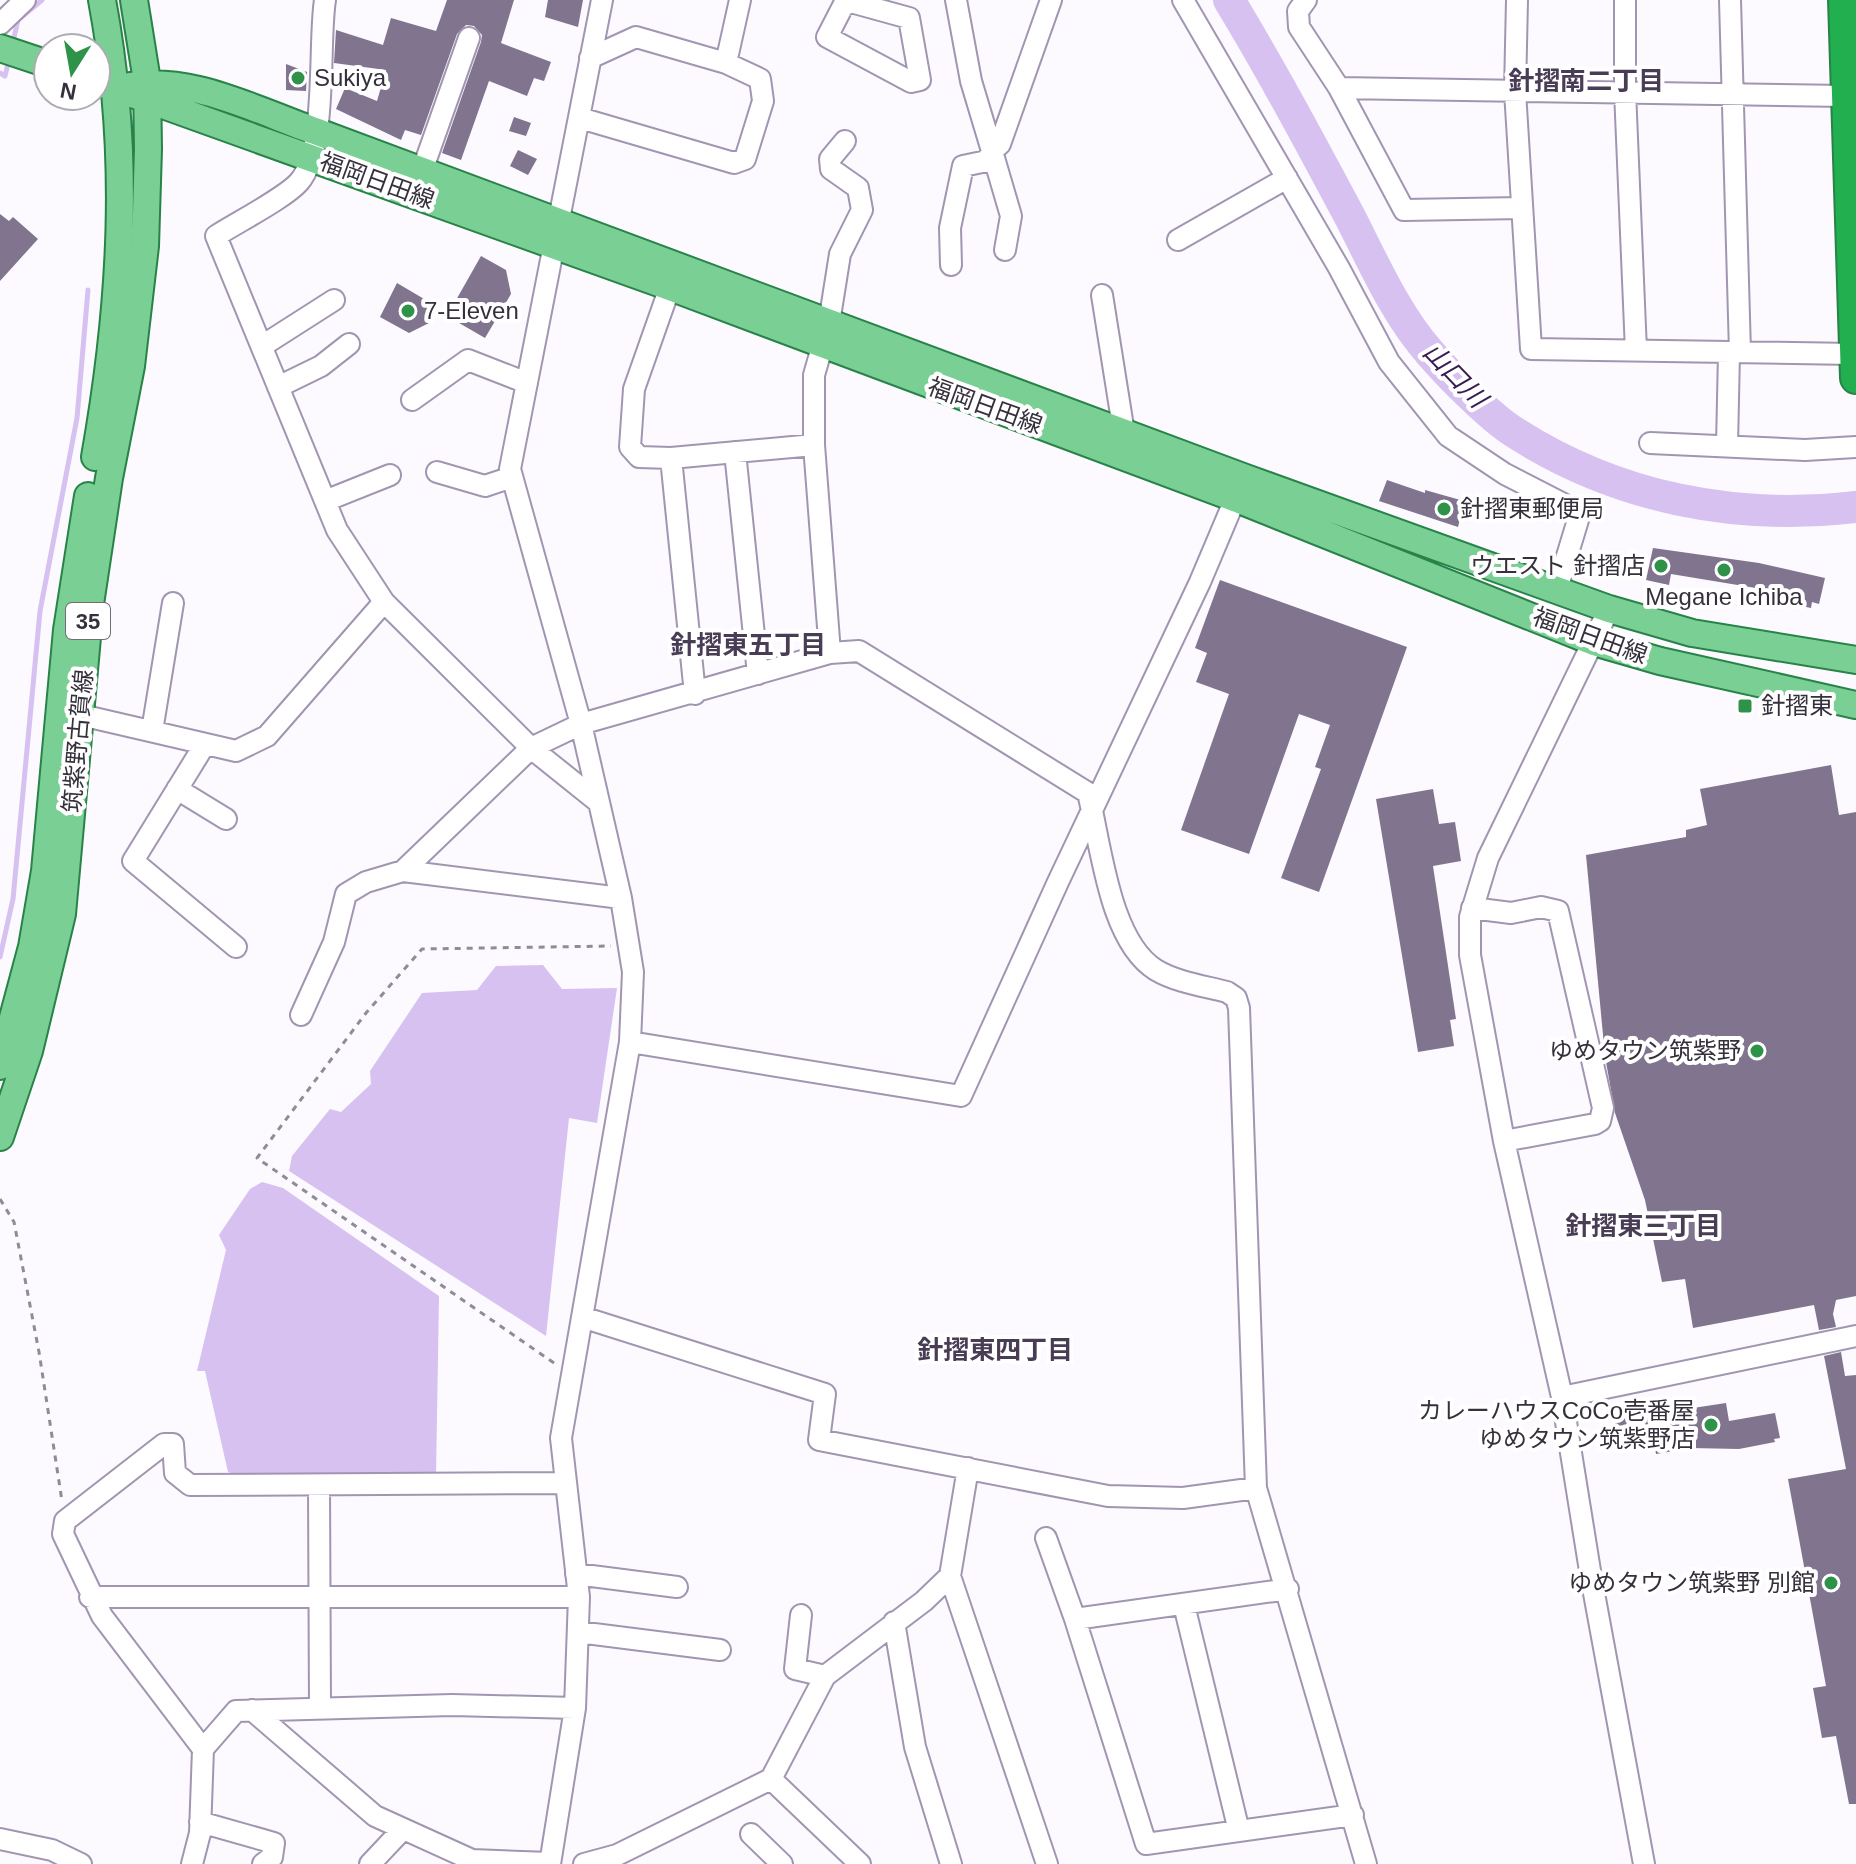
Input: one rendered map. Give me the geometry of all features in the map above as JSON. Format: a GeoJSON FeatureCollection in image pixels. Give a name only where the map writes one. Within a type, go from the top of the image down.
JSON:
{"type":"FeatureCollection","features":[{"type":"Feature","properties":{"kind":"highway"},"geometry":{"type":"LineString","coordinates":[[1844,0],[1855,366]]}},
{"type":"Feature","properties":{"kind":"main road","name":"筑紫野古賀線"},"geometry":{"type":"LineString","coordinates":[[102,0],[104,32]]}},
{"type":"Feature","properties":{"kind":"main road","name":"筑紫野古賀線"},"geometry":{"type":"LineString","coordinates":[[0,1137],[29,1051],[62,914],[90,604],[109,478],[131,366],[145,246],[147,90],[134,0]]}},
{"type":"Feature","properties":{"kind":"main road"},"geometry":{"type":"LineString","coordinates":[[0,48],[32,59]]}},
{"type":"Feature","properties":{"kind":"main road","name":"福岡日田線"},"geometry":{"type":"LineString","coordinates":[[112,86],[147,90],[313,143],[1240,488],[1557,589],[1609,609],[1692,633],[1856,660]]}},
{"type":"Feature","properties":{"kind":"main road","name":"筑紫野古賀線"},"geometry":{"type":"LineString","coordinates":[[0,1066],[29,962],[45,871],[67,630],[110,371],[118,276],[109,112]]}},
{"type":"Feature","properties":{"kind":"main road","name":"福岡日田線"},"geometry":{"type":"LineString","coordinates":[[313,143],[422,171],[670,287],[826,334]]}},
{"type":"Feature","properties":{"kind":"main road","name":"福岡日田線"},"geometry":{"type":"LineString","coordinates":[[1240,488],[1594,642],[1660,661],[1856,705]]}},
{"type":"Feature","properties":{"kind":"street"},"geometry":{"type":"LineString","coordinates":[[0,24],[25,0]]}},
{"type":"Feature","properties":{"kind":"street"},"geometry":{"type":"LineString","coordinates":[[325,0],[320,110],[300,181],[216,236],[337,530],[384,602],[531,748],[597,801]]}},
{"type":"Feature","properties":{"kind":"street"},"geometry":{"type":"LineString","coordinates":[[252,1710],[375,1816],[472,1860],[550,1864],[575,1708],[579,1597],[561,1438],[630,1042],[633,972],[621,898],[581,724],[510,469],[602,0]]}},
{"type":"Feature","properties":{"kind":"street"},"geometry":{"type":"LineString","coordinates":[[726,63],[740,0]]}},
{"type":"Feature","properties":{"kind":"street"},"geometry":{"type":"LineString","coordinates":[[956,0],[971,81],[1011,216],[1005,250]]}},
{"type":"Feature","properties":{"kind":"street"},"geometry":{"type":"LineString","coordinates":[[951,265],[950,228],[963,166],[987,161],[1000,144],[1051,0]]}},
{"type":"Feature","properties":{"kind":"street"},"geometry":{"type":"LineString","coordinates":[[1183,0],[1389,362],[1448,436],[1505,474],[1573,509],[1578,520],[1557,589]]}},
{"type":"Feature","properties":{"kind":"street"},"geometry":{"type":"LineString","coordinates":[[1306,0],[1298,11],[1299,27],[1339,88],[1404,210],[1522,208]]}},
{"type":"Feature","properties":{"kind":"street"},"geometry":{"type":"LineString","coordinates":[[1517,0],[1515,91],[1531,349],[1735,352],[1855,366]]}},
{"type":"Feature","properties":{"kind":"street"},"geometry":{"type":"LineString","coordinates":[[1625,0],[1625,91],[1636,351]]}},
{"type":"Feature","properties":{"kind":"street"},"geometry":{"type":"LineString","coordinates":[[1727,446],[1735,352],[1730,0]]}},
{"type":"Feature","properties":{"kind":"street"},"geometry":{"type":"LineString","coordinates":[[851,2],[909,18],[920,80],[911,82],[827,37],[841,3],[851,2]]}},
{"type":"Feature","properties":{"kind":"street"},"geometry":{"type":"LineString","coordinates":[[580,118],[734,163],[745,159],[763,101],[760,79],[726,63],[636,37],[590,58]]}},
{"type":"Feature","properties":{"kind":"street"},"geometry":{"type":"LineString","coordinates":[[422,171],[469,38]]}},
{"type":"Feature","properties":{"kind":"street"},"geometry":{"type":"LineString","coordinates":[[1339,88],[1846,96]]}},
{"type":"Feature","properties":{"kind":"street"},"geometry":{"type":"LineString","coordinates":[[830,653],[814,445],[814,375],[826,334],[840,254],[862,210],[858,188],[831,169],[830,159],[845,141]]}},
{"type":"Feature","properties":{"kind":"street"},"geometry":{"type":"LineString","coordinates":[[1178,240],[1287,178]]}},
{"type":"Feature","properties":{"kind":"street"},"geometry":{"type":"LineString","coordinates":[[670,287],[634,389],[630,447],[639,457],[671,458],[814,445]]}},
{"type":"Feature","properties":{"kind":"street"},"geometry":{"type":"LineString","coordinates":[[1102,295],[1120,444]]}},
{"type":"Feature","properties":{"kind":"street"},"geometry":{"type":"LineString","coordinates":[[262,346],[334,300]]}},
{"type":"Feature","properties":{"kind":"street"},"geometry":{"type":"LineString","coordinates":[[278,387],[321,366],[349,344]]}},
{"type":"Feature","properties":{"kind":"street"},"geometry":{"type":"LineString","coordinates":[[412,400],[468,360],[527,383]]}},
{"type":"Feature","properties":{"kind":"street"},"geometry":{"type":"LineString","coordinates":[[1650,443],[1805,450],[1856,447]]}},
{"type":"Feature","properties":{"kind":"street"},"geometry":{"type":"LineString","coordinates":[[735,452],[758,674]]}},
{"type":"Feature","properties":{"kind":"street"},"geometry":{"type":"LineString","coordinates":[[671,458],[695,694]]}},
{"type":"Feature","properties":{"kind":"street"},"geometry":{"type":"LineString","coordinates":[[437,472],[485,486],[512,477]]}},
{"type":"Feature","properties":{"kind":"street"},"geometry":{"type":"LineString","coordinates":[[325,501],[390,475]]}},
{"type":"Feature","properties":{"kind":"street"},"geometry":{"type":"LineString","coordinates":[[630,1042],[961,1096],[1240,488]]}},
{"type":"Feature","properties":{"kind":"street"},"geometry":{"type":"LineString","coordinates":[[81,715],[236,751],[267,736],[384,602]]}},
{"type":"Feature","properties":{"kind":"street"},"geometry":{"type":"LineString","coordinates":[[152,731],[173,603]]}},
{"type":"Feature","properties":{"kind":"street"},"geometry":{"type":"LineString","coordinates":[[1609,609],[1488,858],[1472,908],[1470,955],[1504,1141],[1562,1397],[1591,1577],[1644,1864]]}},
{"type":"Feature","properties":{"kind":"street"},"geometry":{"type":"LineString","coordinates":[[403,871],[531,748],[581,724],[695,694],[830,653],[859,651],[1088,793],[1119,922],[1130,943],[1152,968],[1166,975],[1227,992],[1236,998],[1239,1008],[1256,1488],[1366,1864]]}},
{"type":"Feature","properties":{"kind":"street"},"geometry":{"type":"LineString","coordinates":[[205,744],[133,861],[236,947]]}},
{"type":"Feature","properties":{"kind":"street"},"geometry":{"type":"LineString","coordinates":[[177,789],[226,819]]}},
{"type":"Feature","properties":{"kind":"street"},"geometry":{"type":"LineString","coordinates":[[301,1015],[334,942],[346,894],[366,882],[403,871],[621,898]]}},
{"type":"Feature","properties":{"kind":"street"},"geometry":{"type":"LineString","coordinates":[[1472,908],[1503,913],[1541,907],[1558,911],[1603,1108],[1600,1121],[1595,1124],[1504,1141]]}},
{"type":"Feature","properties":{"kind":"street"},"geometry":{"type":"LineString","coordinates":[[582,1317],[825,1394],[819,1440],[1108,1496],[1183,1498],[1256,1488]]}},
{"type":"Feature","properties":{"kind":"street"},"geometry":{"type":"LineString","coordinates":[[1562,1397],[1856,1336]]}},
{"type":"Feature","properties":{"kind":"street"},"geometry":{"type":"LineString","coordinates":[[203,1749],[90,1597],[63,1534],[65,1521],[164,1444],[173,1444],[175,1473],[190,1485],[319,1487],[566,1483]]}},
{"type":"Feature","properties":{"kind":"street"},"geometry":{"type":"LineString","coordinates":[[968,1468],[950,1576],[1047,1864]]}},
{"type":"Feature","properties":{"kind":"street"},"geometry":{"type":"LineString","coordinates":[[319,1487],[320,1708]]}},
{"type":"Feature","properties":{"kind":"street"},"geometry":{"type":"LineString","coordinates":[[1046,1538],[1075,1619],[1146,1844],[1353,1815]]}},
{"type":"Feature","properties":{"kind":"street"},"geometry":{"type":"LineString","coordinates":[[576,1574],[677,1587]]}},
{"type":"Feature","properties":{"kind":"street"},"geometry":{"type":"LineString","coordinates":[[584,1864],[617,1855],[771,1779],[825,1676],[924,1601],[950,1576]]}},
{"type":"Feature","properties":{"kind":"street"},"geometry":{"type":"LineString","coordinates":[[1075,1619],[1288,1589]]}},
{"type":"Feature","properties":{"kind":"street"},"geometry":{"type":"LineString","coordinates":[[90,1597],[579,1597]]}},
{"type":"Feature","properties":{"kind":"street"},"geometry":{"type":"LineString","coordinates":[[1184,1605],[1239,1831]]}},
{"type":"Feature","properties":{"kind":"street"},"geometry":{"type":"LineString","coordinates":[[801,1615],[795,1669],[825,1676]]}},
{"type":"Feature","properties":{"kind":"street"},"geometry":{"type":"LineString","coordinates":[[894,1622],[915,1747],[951,1864]]}},
{"type":"Feature","properties":{"kind":"street"},"geometry":{"type":"LineString","coordinates":[[578,1632],[720,1650]]}},
{"type":"Feature","properties":{"kind":"street"},"geometry":{"type":"LineString","coordinates":[[192,1864],[200,1822],[203,1749],[236,1711],[575,1708]]}},
{"type":"Feature","properties":{"kind":"street"},"geometry":{"type":"LineString","coordinates":[[771,1779],[857,1863]]}},
{"type":"Feature","properties":{"kind":"street"},"geometry":{"type":"LineString","coordinates":[[200,1822],[274,1843],[272,1857],[263,1864]]}},
{"type":"Feature","properties":{"kind":"street"},"geometry":{"type":"LineString","coordinates":[[370,1864],[403,1829]]}},
{"type":"Feature","properties":{"kind":"street"},"geometry":{"type":"LineString","coordinates":[[751,1834],[782,1864]]}},
{"type":"Feature","properties":{"kind":"street"},"geometry":{"type":"LineString","coordinates":[[0,1839],[52,1850],[81,1864]]}},
{"type":"Feature","properties":{"kind":"path"},"geometry":{"type":"LineString","coordinates":[[570,1375],[257,1158],[366,1013],[422,949],[629,945]]}},
{"type":"Feature","properties":{"kind":"path"},"geometry":{"type":"LineString","coordinates":[[0,1199],[14,1222],[39,1352],[65,1521]]}},
{"type":"Feature","properties":{"kind":"shaded area"},"geometry":{"type":"Polygon","coordinates":[[[543,965],[562,989],[617,988],[597,1123],[569,1118],[546,1336],[289,1171],[292,1156],[330,1109],[341,1112],[371,1084],[370,1071],[422,993],[477,990],[496,966],[543,965]]]}},
{"type":"Feature","properties":{"kind":"shaded area"},"geometry":{"type":"Polygon","coordinates":[[[262,1182],[283,1188],[439,1296],[436,1476],[241,1476],[228,1472],[205,1371],[197,1371],[226,1250],[219,1235],[250,1189],[262,1182]]]}},
{"type":"Feature","properties":{"kind":"building"},"geometry":{"type":"Polygon","coordinates":[[[447,0],[514,0],[501,43],[551,62],[544,81],[534,78],[527,96],[489,81],[461,160],[442,153],[481,42],[482,35],[474,26],[466,25],[457,34],[421,135],[405,130],[401,140],[336,109],[345,88],[377,101],[386,70],[334,63],[336,30],[383,45],[391,18],[436,31],[447,0]]]}},
{"type":"Feature","properties":{"kind":"building"},"geometry":{"type":"Polygon","coordinates":[[[548,0],[583,0],[578,27],[545,17],[548,0]]]}},
{"type":"Feature","properties":{"kind":"building"},"geometry":{"type":"Polygon","coordinates":[[[286,64],[307,72],[306,91],[286,90],[286,64]]]}},
{"type":"Feature","properties":{"kind":"building"},"geometry":{"type":"Polygon","coordinates":[[[514,117],[531,123],[526,136],[509,131],[514,117]]]}},
{"type":"Feature","properties":{"kind":"building"},"geometry":{"type":"Polygon","coordinates":[[[518,150],[537,159],[528,175],[510,166],[518,150]]]}},
{"type":"Feature","properties":{"kind":"building"},"geometry":{"type":"Polygon","coordinates":[[[0,214],[9,221],[13,217],[38,239],[0,281],[0,214]]]}},
{"type":"Feature","properties":{"kind":"building"},"geometry":{"type":"Polygon","coordinates":[[[481,256],[506,270],[511,294],[485,338],[447,316],[481,256]]]}},
{"type":"Feature","properties":{"kind":"building","name":"7-Eleven"},"geometry":{"type":"Polygon","coordinates":[[[397,283],[436,306],[429,323],[409,333],[380,317],[397,283]]]}},
{"type":"Feature","properties":{"kind":"building"},"geometry":{"type":"Polygon","coordinates":[[[1387,480],[1425,493],[1425,490],[1471,503],[1466,517],[1461,515],[1458,527],[1379,501],[1387,480]]]}},
{"type":"Feature","properties":{"kind":"building"},"geometry":{"type":"Polygon","coordinates":[[[1653,548],[1759,563],[1825,578],[1819,604],[1812,602],[1811,608],[1797,605],[1799,595],[1671,574],[1669,585],[1646,580],[1653,548]]]}},
{"type":"Feature","properties":{"kind":"building"},"geometry":{"type":"Polygon","coordinates":[[[1220,580],[1407,647],[1319,892],[1281,878],[1321,769],[1315,767],[1330,725],[1299,714],[1249,854],[1181,830],[1229,694],[1196,682],[1207,653],[1195,648],[1220,580]]]}},
{"type":"Feature","properties":{"kind":"building","name":"ゆめタウン筑紫野"},"geometry":{"type":"Polygon","coordinates":[[[1831,765],[1839,815],[1856,812],[1856,1296],[1836,1300],[1833,1314],[1836,1327],[1819,1330],[1814,1305],[1693,1328],[1685,1279],[1662,1282],[1645,1200],[1615,1113],[1605,1056],[1586,855],[1686,837],[1686,830],[1707,825],[1700,789],[1831,765]]]}},
{"type":"Feature","properties":{"kind":"building"},"geometry":{"type":"Polygon","coordinates":[[[1433,789],[1439,824],[1455,822],[1461,861],[1433,866],[1456,1019],[1450,1020],[1454,1046],[1418,1052],[1376,799],[1433,789]]]}},
{"type":"Feature","properties":{"kind":"building","name":"ゆめタウン筑紫野 別館"},"geometry":{"type":"Polygon","coordinates":[[[1841,1352],[1845,1376],[1856,1375],[1856,1804],[1849,1804],[1836,1736],[1822,1738],[1813,1688],[1826,1686],[1788,1479],[1846,1469],[1824,1356],[1841,1352]]]}},
{"type":"Feature","properties":{"kind":"building"},"geometry":{"type":"Polygon","coordinates":[[[1726,1403],[1729,1421],[1775,1413],[1780,1438],[1774,1439],[1775,1442],[1739,1449],[1691,1448],[1656,1454],[1654,1441],[1619,1446],[1614,1420],[1726,1403]]]}},
{"type":"Feature","properties":{"kind":"waterway"},"geometry":{"type":"LineString","coordinates":[[13,42],[18,20],[42,0]]}},
{"type":"Feature","properties":{"kind":"waterway","name":"山口川"},"geometry":{"type":"LineString","coordinates":[[1229,0],[1406,322],[1438,362],[1493,416],[1553,455],[1594,474],[1678,500],[1766,510],[1811,511],[1856,507]]}},
{"type":"Feature","properties":{"kind":"waterway"},"geometry":{"type":"LineString","coordinates":[[0,73],[5,76],[9,60]]}},
{"type":"Feature","properties":{"kind":"waterway"},"geometry":{"type":"LineString","coordinates":[[0,957],[13,899],[40,611],[77,418],[88,290]]}},
{"type":"Feature","properties":{"kind":"place","name":"Sukiya"},"geometry":{"type":"Point","coordinates":[298,78]}},
{"type":"Feature","properties":{"kind":"place","name":"7-Eleven"},"geometry":{"type":"Point","coordinates":[408,311]}},
{"type":"Feature","properties":{"kind":"place","name":"針摺東郵便局"},"geometry":{"type":"Point","coordinates":[1444,509]}},
{"type":"Feature","properties":{"kind":"place","name":"ウエスト 針摺店"},"geometry":{"type":"Point","coordinates":[1661,566]}},
{"type":"Feature","properties":{"kind":"place","name":"Megane Ichiba"},"geometry":{"type":"Point","coordinates":[1724,570]}},
{"type":"Feature","properties":{"kind":"place","name":"針摺東"},"geometry":{"type":"Point","coordinates":[1745,706]}},
{"type":"Feature","properties":{"kind":"place","name":"ゆめタウン筑紫野"},"geometry":{"type":"Point","coordinates":[1757,1051]}},
{"type":"Feature","properties":{"kind":"place","name":"カレーハウスCoCo壱番屋 ゆめタウン筑紫野店"},"geometry":{"type":"Point","coordinates":[1711,1425]}},
{"type":"Feature","properties":{"kind":"place","name":"ゆめタウン筑紫野 別館"},"geometry":{"type":"Point","coordinates":[1831,1583]}},
{"type":"Feature","properties":{"kind":"district","name":"針摺南二丁目"},"geometry":{"type":"Point","coordinates":[1586,81]}},
{"type":"Feature","properties":{"kind":"district","name":"針摺東五丁目"},"geometry":{"type":"Point","coordinates":[748,645]}},
{"type":"Feature","properties":{"kind":"district","name":"針摺東三丁目"},"geometry":{"type":"Point","coordinates":[1643,1226]}},
{"type":"Feature","properties":{"kind":"district","name":"針摺東四丁目"},"geometry":{"type":"Point","coordinates":[995,1350]}}]}
